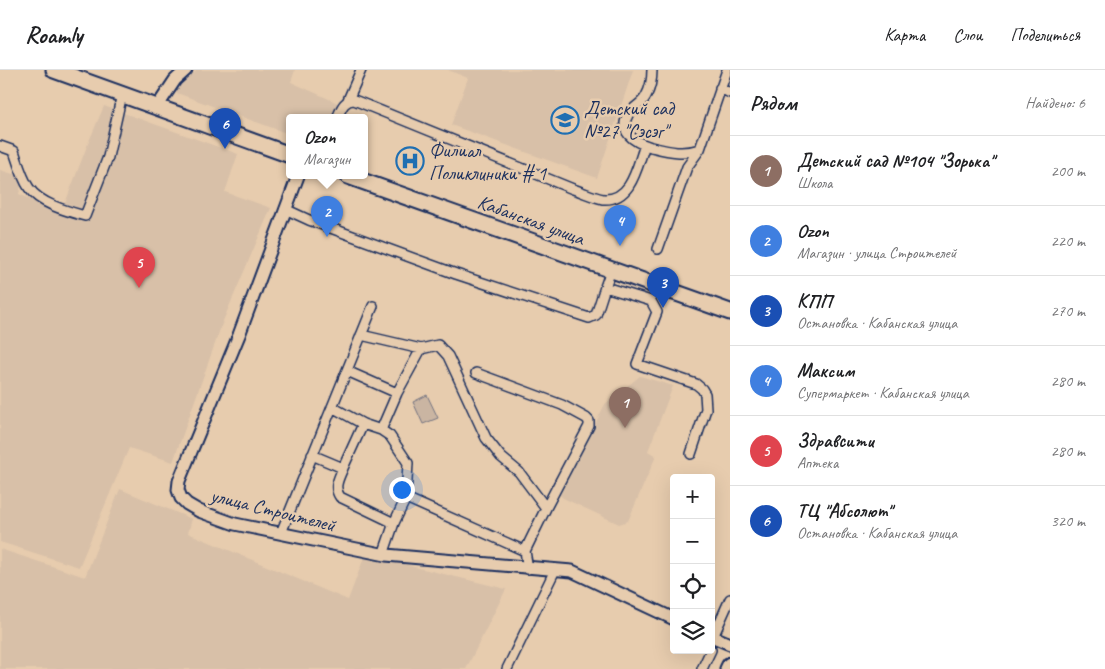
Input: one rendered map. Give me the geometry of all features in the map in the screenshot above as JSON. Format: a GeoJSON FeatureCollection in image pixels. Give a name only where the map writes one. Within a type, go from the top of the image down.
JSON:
{"type":"FeatureCollection","features":[{"type":"Feature","properties":{"kind":"main road"},"geometry":{"type":"LineString","coordinates":[[54,70],[286,154]]}},
{"type":"Feature","properties":{"kind":"main road","name":"Кабанская улица"},"geometry":{"type":"LineString","coordinates":[[356,179],[730,312]]}},
{"type":"Feature","properties":{"kind":"main road"},"geometry":{"type":"LineString","coordinates":[[728,669],[730,665]]}},
{"type":"Feature","properties":{"kind":"street"},"geometry":{"type":"LineString","coordinates":[[158,106],[175,80],[186,70]]}},
{"type":"Feature","properties":{"kind":"street"},"geometry":{"type":"LineString","coordinates":[[339,114],[348,100],[361,70]]}},
{"type":"Feature","properties":{"kind":"street"},"geometry":{"type":"LineString","coordinates":[[652,70],[646,95],[641,104],[630,112],[625,126],[627,134],[645,145],[674,152],[687,153],[700,149]]}},
{"type":"Feature","properties":{"kind":"street"},"geometry":{"type":"LineString","coordinates":[[658,249],[687,167],[700,149],[727,70]]}},
{"type":"Feature","properties":{"kind":"street"},"geometry":{"type":"LineString","coordinates":[[720,88],[730,93]]}},
{"type":"Feature","properties":{"kind":"street"},"geometry":{"type":"LineString","coordinates":[[0,146],[14,151],[32,192],[48,202],[85,216],[108,157],[122,94]]}},
{"type":"Feature","properties":{"kind":"street"},"geometry":{"type":"LineString","coordinates":[[348,100],[354,100],[564,185],[602,198],[615,198],[623,194],[631,184],[645,145]]}},
{"type":"Feature","properties":{"kind":"street","name":"улица Строителей"},"geometry":{"type":"LineString","coordinates":[[297,179],[239,334],[179,480],[178,490],[181,498],[199,511],[236,524],[383,555],[572,572],[670,617]]}},
{"type":"Feature","properties":{"kind":"street"},"geometry":{"type":"LineString","coordinates":[[285,208],[318,223],[456,274],[589,318],[596,314],[611,270]]}},
{"type":"Feature","properties":{"kind":"street"},"geometry":{"type":"LineString","coordinates":[[605,287],[651,301],[658,312],[638,364],[696,384],[705,394],[706,409],[691,454]]}},
{"type":"Feature","properties":{"kind":"street"},"geometry":{"type":"LineString","coordinates":[[280,533],[373,306]]}},
{"type":"Feature","properties":{"kind":"street"},"geometry":{"type":"LineString","coordinates":[[361,335],[421,349],[438,346],[448,356],[486,438],[501,457],[519,472],[546,508]]}},
{"type":"Feature","properties":{"kind":"street"},"geometry":{"type":"LineString","coordinates":[[381,430],[397,393],[421,349]]}},
{"type":"Feature","properties":{"kind":"street"},"geometry":{"type":"LineString","coordinates":[[346,371],[397,393]]}},
{"type":"Feature","properties":{"kind":"street"},"geometry":{"type":"LineString","coordinates":[[476,373],[562,405],[589,421],[589,426],[525,551],[528,569]]}},
{"type":"Feature","properties":{"kind":"street"},"geometry":{"type":"LineString","coordinates":[[332,407],[390,436],[408,463],[406,498],[394,523],[383,555]]}},
{"type":"Feature","properties":{"kind":"street"},"geometry":{"type":"LineString","coordinates":[[363,424],[342,468],[336,492],[340,497],[394,523]]}},
{"type":"Feature","properties":{"kind":"street"},"geometry":{"type":"LineString","coordinates":[[312,455],[342,468]]}},
{"type":"Feature","properties":{"kind":"street"},"geometry":{"type":"LineString","coordinates":[[406,498],[525,551]]}},
{"type":"Feature","properties":{"kind":"street"},"geometry":{"type":"LineString","coordinates":[[507,669],[555,570]]}},
{"type":"Feature","properties":{"kind":"street"},"geometry":{"type":"LineString","coordinates":[[715,636],[730,599]]}},
{"type":"Feature","properties":{"kind":"street"},"geometry":{"type":"LineString","coordinates":[[715,644],[730,644]]}},
{"type":"Feature","properties":{"kind":"street"},"geometry":{"type":"LineString","coordinates":[[702,669],[708,654]]}},
{"type":"Feature","properties":{"kind":"shaded area"},"geometry":{"type":"Polygon","coordinates":[[[197,70],[295,70],[291,82],[340,104],[335,114],[286,114],[286,133],[174,92],[197,70]]]}},
{"type":"Feature","properties":{"kind":"shaded area","name":"Детский сад №27 \"Сэсэг\""},"geometry":{"type":"Polygon","coordinates":[[[448,70],[633,70],[597,178],[451,125],[468,78],[448,70]]]}},
{"type":"Feature","properties":{"kind":"shaded area"},"geometry":{"type":"Polygon","coordinates":[[[104,106],[238,154],[225,192],[271,208],[223,321],[173,462],[129,448],[79,567],[0,542],[0,170],[23,177],[19,194],[61,214],[104,106]]]}},
{"type":"Feature","properties":{"kind":"shaded area"},"geometry":{"type":"Polygon","coordinates":[[[640,376],[673,386],[648,451],[656,456],[628,521],[619,524],[560,495],[605,404],[640,376]]]}},
{"type":"Feature","properties":{"kind":"shaded area"},"geometry":{"type":"Polygon","coordinates":[[[427,395],[438,418],[423,424],[413,402],[427,395]]]}},
{"type":"Feature","properties":{"kind":"shaded area"},"geometry":{"type":"Polygon","coordinates":[[[120,489],[192,519],[188,533],[348,600],[365,555],[506,589],[466,669],[0,669],[0,549],[85,577],[120,489]]]}},
{"type":"Feature","properties":{"kind":"place","name":"Детский сад №27 \"Сэсэг\""},"geometry":{"type":"Point","coordinates":[565,120]}},
{"type":"Feature","properties":{"kind":"place","name":"ТЦ \"Абсолют\""},"geometry":{"type":"Point","coordinates":[225,149]}},
{"type":"Feature","properties":{"kind":"place","name":"Филиал Поликлиники # 1"},"geometry":{"type":"Point","coordinates":[410,161]}},
{"type":"Feature","properties":{"kind":"place","name":"Ozon"},"geometry":{"type":"Point","coordinates":[327,237]}},
{"type":"Feature","properties":{"kind":"place","name":"Максим"},"geometry":{"type":"Point","coordinates":[620,246]}},
{"type":"Feature","properties":{"kind":"place","name":"Здравсити"},"geometry":{"type":"Point","coordinates":[139,288]}},
{"type":"Feature","properties":{"kind":"place","name":"КПП"},"geometry":{"type":"Point","coordinates":[663,308]}},
{"type":"Feature","properties":{"kind":"place","name":"Детский сад №104 \"Зорька\""},"geometry":{"type":"Point","coordinates":[625,428]}}]}
